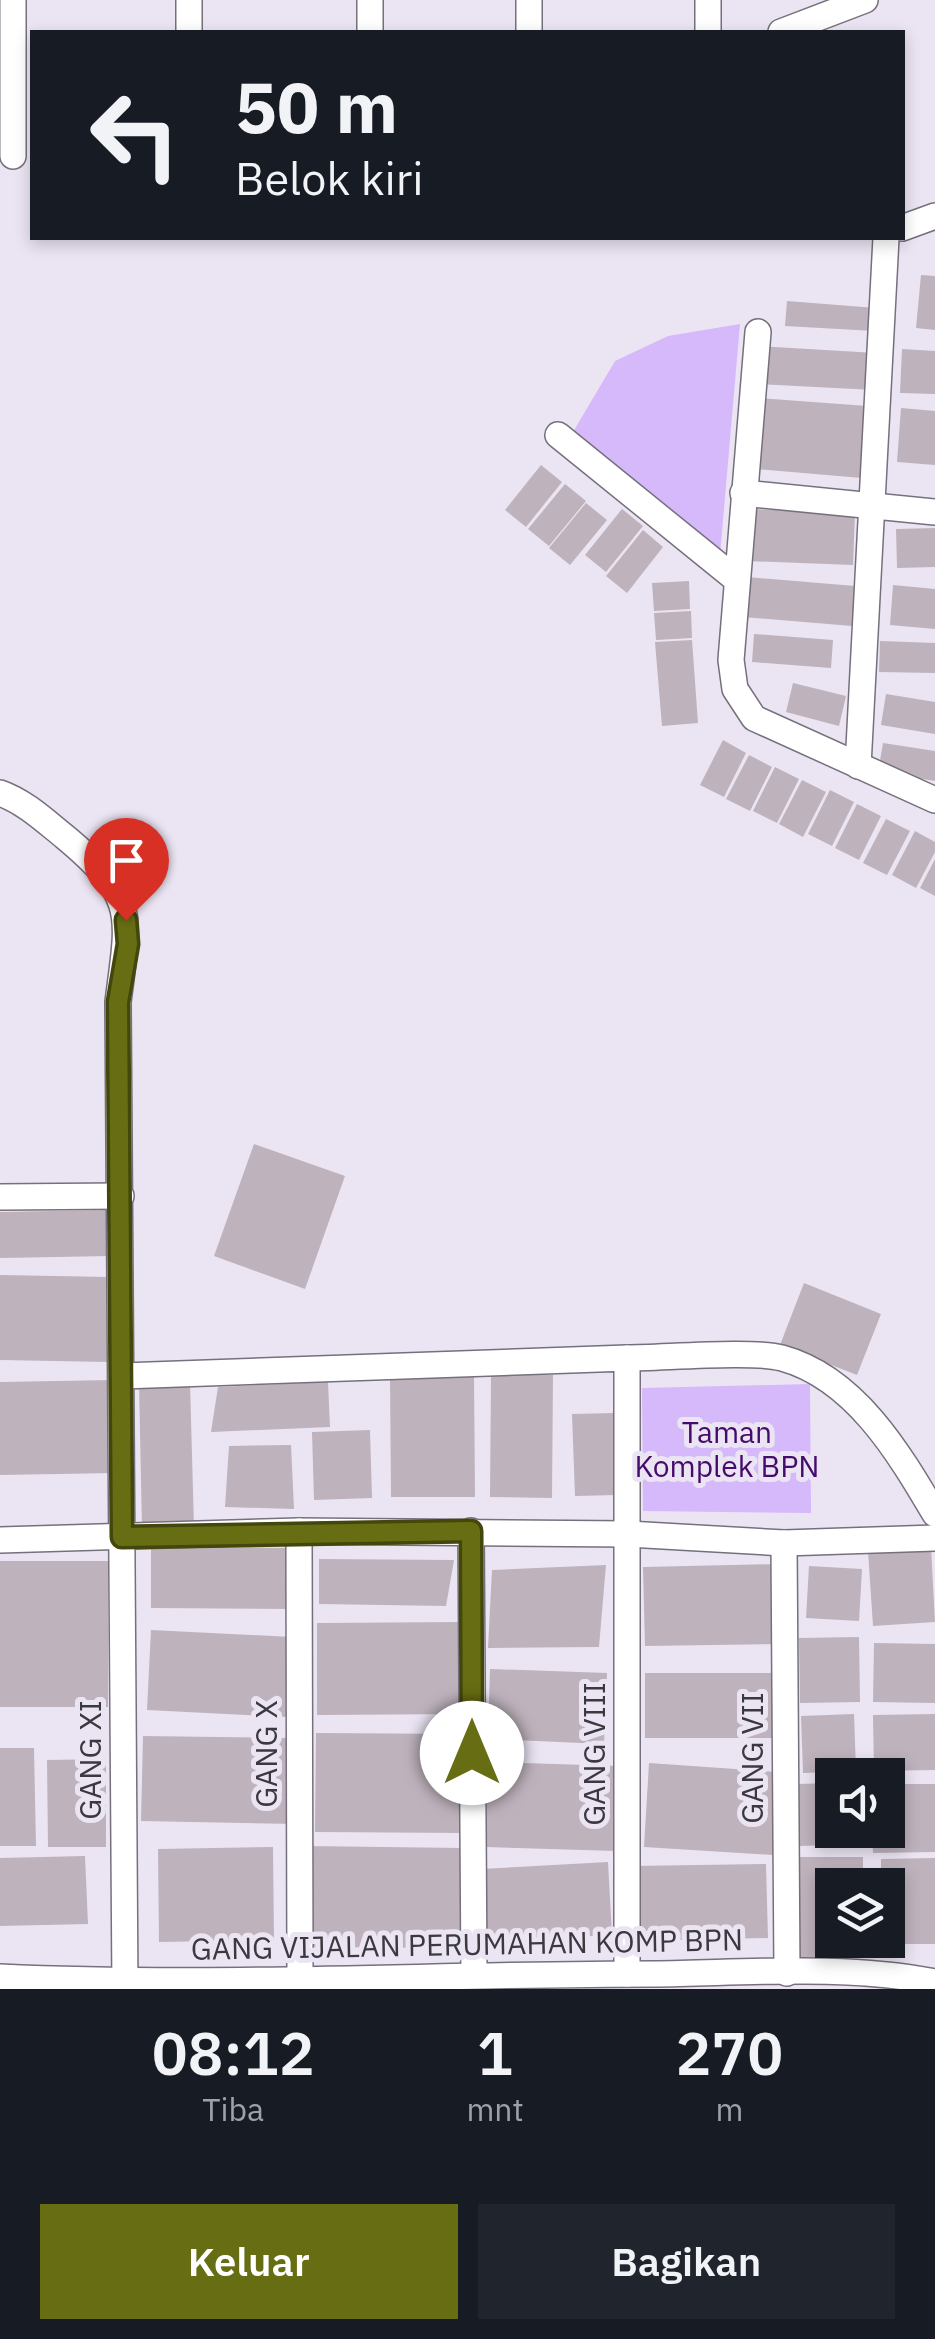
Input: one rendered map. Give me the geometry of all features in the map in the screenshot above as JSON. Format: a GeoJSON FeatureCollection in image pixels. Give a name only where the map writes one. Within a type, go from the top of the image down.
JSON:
{"type":"FeatureCollection","features":[{"type":"Feature","properties":{"kind":"street"},"geometry":{"type":"LineString","coordinates":[[12,156],[13,0]]}},
{"type":"Feature","properties":{"kind":"street"},"geometry":{"type":"LineString","coordinates":[[189,0],[189,30]]}},
{"type":"Feature","properties":{"kind":"street"},"geometry":{"type":"LineString","coordinates":[[370,0],[370,30]]}},
{"type":"Feature","properties":{"kind":"street"},"geometry":{"type":"LineString","coordinates":[[529,0],[529,30]]}},
{"type":"Feature","properties":{"kind":"street"},"geometry":{"type":"LineString","coordinates":[[708,0],[708,30]]}},
{"type":"Feature","properties":{"kind":"street"},"geometry":{"type":"LineString","coordinates":[[786,30],[865,0]]}},
{"type":"Feature","properties":{"kind":"street"},"geometry":{"type":"LineString","coordinates":[[905,227],[935,216]]}},
{"type":"Feature","properties":{"kind":"street"},"geometry":{"type":"LineString","coordinates":[[858,766],[886,240]]}},
{"type":"Feature","properties":{"kind":"street"},"geometry":{"type":"LineString","coordinates":[[758,332],[731,660],[742,706],[754,718],[935,800]]}},
{"type":"Feature","properties":{"kind":"street"},"geometry":{"type":"LineString","coordinates":[[558,435],[737,580]]}},
{"type":"Feature","properties":{"kind":"street"},"geometry":{"type":"LineString","coordinates":[[743,493],[935,512]]}},
{"type":"Feature","properties":{"kind":"street","name":"GANG XI"},"geometry":{"type":"LineString","coordinates":[[0,793],[32,809],[91,859],[120,896],[128,944],[118,1002],[125,1986]]}},
{"type":"Feature","properties":{"kind":"street"},"geometry":{"type":"LineString","coordinates":[[0,1197],[120,1196]]}},
{"type":"Feature","properties":{"kind":"street"},"geometry":{"type":"LineString","coordinates":[[122,1376],[628,1358],[781,1357],[835,1384],[895,1446],[935,1514]]}},
{"type":"Feature","properties":{"kind":"street","name":"GANG VIII"},"geometry":{"type":"LineString","coordinates":[[627,1974],[628,1358]]}},
{"type":"Feature","properties":{"kind":"street"},"geometry":{"type":"LineString","coordinates":[[0,1540],[298,1531],[628,1534],[784,1543],[935,1538]]}},
{"type":"Feature","properties":{"kind":"street","name":"GANG X"},"geometry":{"type":"LineString","coordinates":[[298,1531],[300,1976]]}},
{"type":"Feature","properties":{"kind":"street"},"geometry":{"type":"LineString","coordinates":[[471,1531],[474,1975]]}},
{"type":"Feature","properties":{"kind":"street","name":"GANG VII"},"geometry":{"type":"LineString","coordinates":[[784,1543],[787,1974]]}},
{"type":"Feature","properties":{"kind":"street","name":"GANG VIJALAN PERUMAHAN KOMP BPN"},"geometry":{"type":"LineString","coordinates":[[0,1977],[125,1986],[300,1976],[627,1974],[787,1974],[935,1982]]}},
{"type":"Feature","properties":{"kind":"green space"},"geometry":{"type":"Polygon","coordinates":[[[740,324],[720,555],[573,432],[615,361],[668,336],[740,324]]]}},
{"type":"Feature","properties":{"kind":"green space","name":"Taman Komplek BPN"},"geometry":{"type":"Polygon","coordinates":[[[810,1384],[811,1513],[643,1511],[642,1388],[810,1384]]]}},
{"type":"Feature","properties":{"kind":"building"},"geometry":{"type":"Polygon","coordinates":[[[921,275],[935,276],[935,330],[916,328],[921,275]]]}},
{"type":"Feature","properties":{"kind":"building"},"geometry":{"type":"Polygon","coordinates":[[[787,301],[876,308],[874,331],[785,326],[787,301]]]}},
{"type":"Feature","properties":{"kind":"building"},"geometry":{"type":"Polygon","coordinates":[[[758,346],[876,353],[874,390],[755,384],[758,346]]]}},
{"type":"Feature","properties":{"kind":"building"},"geometry":{"type":"Polygon","coordinates":[[[902,349],[935,351],[935,394],[900,393],[902,349]]]}},
{"type":"Feature","properties":{"kind":"building"},"geometry":{"type":"Polygon","coordinates":[[[760,398],[867,406],[862,478],[755,469],[760,398]]]}},
{"type":"Feature","properties":{"kind":"building"},"geometry":{"type":"Polygon","coordinates":[[[901,408],[935,411],[935,465],[897,462],[901,408]]]}},
{"type":"Feature","properties":{"kind":"building"},"geometry":{"type":"Polygon","coordinates":[[[541,465],[562,482],[526,527],[505,510],[541,465]]]}},
{"type":"Feature","properties":{"kind":"building"},"geometry":{"type":"Polygon","coordinates":[[[565,484],[586,501],[549,546],[528,529],[565,484]]]}},
{"type":"Feature","properties":{"kind":"building"},"geometry":{"type":"Polygon","coordinates":[[[586,503],[607,520],[570,565],[549,548],[586,503]]]}},
{"type":"Feature","properties":{"kind":"building"},"geometry":{"type":"Polygon","coordinates":[[[622,509],[643,526],[606,572],[585,555],[622,509]]]}},
{"type":"Feature","properties":{"kind":"building"},"geometry":{"type":"Polygon","coordinates":[[[748,509],[855,513],[853,565],[746,561],[748,509]]]}},
{"type":"Feature","properties":{"kind":"building"},"geometry":{"type":"Polygon","coordinates":[[[935,528],[935,567],[897,568],[896,529],[935,528]]]}},
{"type":"Feature","properties":{"kind":"building"},"geometry":{"type":"Polygon","coordinates":[[[643,530],[663,547],[627,593],[606,576],[643,530]]]}},
{"type":"Feature","properties":{"kind":"building"},"geometry":{"type":"Polygon","coordinates":[[[747,577],[855,586],[852,626],[743,617],[747,577]]]}},
{"type":"Feature","properties":{"kind":"building"},"geometry":{"type":"Polygon","coordinates":[[[689,581],[690,609],[654,611],[652,583],[689,581]]]}},
{"type":"Feature","properties":{"kind":"building"},"geometry":{"type":"Polygon","coordinates":[[[893,585],[935,589],[935,629],[890,625],[893,585]]]}},
{"type":"Feature","properties":{"kind":"building"},"geometry":{"type":"Polygon","coordinates":[[[691,611],[692,638],[656,640],[654,613],[691,611]]]}},
{"type":"Feature","properties":{"kind":"building"},"geometry":{"type":"Polygon","coordinates":[[[754,634],[833,640],[831,668],[752,662],[754,634]]]}},
{"type":"Feature","properties":{"kind":"building"},"geometry":{"type":"Polygon","coordinates":[[[692,640],[698,723],[662,726],[655,642],[692,640]]]}},
{"type":"Feature","properties":{"kind":"building"},"geometry":{"type":"Polygon","coordinates":[[[880,641],[935,643],[935,673],[879,672],[880,641]]]}},
{"type":"Feature","properties":{"kind":"building"},"geometry":{"type":"Polygon","coordinates":[[[793,683],[846,696],[839,726],[786,712],[793,683]]]}},
{"type":"Feature","properties":{"kind":"building"},"geometry":{"type":"Polygon","coordinates":[[[886,694],[935,702],[935,734],[881,725],[886,694]]]}},
{"type":"Feature","properties":{"kind":"building"},"geometry":{"type":"Polygon","coordinates":[[[723,740],[746,753],[724,797],[700,785],[723,740]]]}},
{"type":"Feature","properties":{"kind":"building"},"geometry":{"type":"Polygon","coordinates":[[[883,743],[935,751],[935,781],[878,772],[883,743]]]}},
{"type":"Feature","properties":{"kind":"building"},"geometry":{"type":"Polygon","coordinates":[[[749,755],[772,767],[750,811],[726,799],[749,755]]]}},
{"type":"Feature","properties":{"kind":"building"},"geometry":{"type":"Polygon","coordinates":[[[775,767],[799,779],[777,823],[753,811],[775,767]]]}},
{"type":"Feature","properties":{"kind":"building"},"geometry":{"type":"Polygon","coordinates":[[[802,780],[826,792],[803,837],[779,824],[802,780]]]}},
{"type":"Feature","properties":{"kind":"building"},"geometry":{"type":"Polygon","coordinates":[[[830,790],[854,802],[832,846],[808,834],[830,790]]]}},
{"type":"Feature","properties":{"kind":"building"},"geometry":{"type":"Polygon","coordinates":[[[857,804],[881,816],[859,860],[835,848],[857,804]]]}},
{"type":"Feature","properties":{"kind":"building"},"geometry":{"type":"Polygon","coordinates":[[[886,819],[910,831],[887,875],[863,863],[886,819]]]}},
{"type":"Feature","properties":{"kind":"building"},"geometry":{"type":"Polygon","coordinates":[[[915,831],[935,842],[935,852],[916,888],[892,875],[915,831]]]}},
{"type":"Feature","properties":{"kind":"building"},"geometry":{"type":"Polygon","coordinates":[[[935,859],[935,896],[920,888],[935,859]]]}},
{"type":"Feature","properties":{"kind":"building"},"geometry":{"type":"Polygon","coordinates":[[[254,1144],[345,1176],[305,1289],[214,1256],[254,1144]]]}},
{"type":"Feature","properties":{"kind":"building"},"geometry":{"type":"Polygon","coordinates":[[[108,1210],[112,1256],[0,1258],[0,1212],[108,1210]]]}},
{"type":"Feature","properties":{"kind":"building"},"geometry":{"type":"Polygon","coordinates":[[[0,1275],[110,1277],[109,1362],[0,1360],[0,1275]]]}},
{"type":"Feature","properties":{"kind":"building"},"geometry":{"type":"Polygon","coordinates":[[[804,1283],[881,1314],[857,1375],[780,1345],[804,1283]]]}},
{"type":"Feature","properties":{"kind":"building"},"geometry":{"type":"Polygon","coordinates":[[[491,1375],[553,1375],[552,1498],[490,1497],[491,1375]]]}},
{"type":"Feature","properties":{"kind":"building"},"geometry":{"type":"Polygon","coordinates":[[[474,1377],[475,1497],[391,1497],[390,1378],[474,1377]]]}},
{"type":"Feature","properties":{"kind":"building"},"geometry":{"type":"Polygon","coordinates":[[[114,1380],[115,1473],[0,1475],[0,1382],[114,1380]]]}},
{"type":"Feature","properties":{"kind":"building"},"geometry":{"type":"Polygon","coordinates":[[[328,1382],[330,1427],[211,1432],[218,1387],[328,1382]]]}},
{"type":"Feature","properties":{"kind":"building"},"geometry":{"type":"Polygon","coordinates":[[[190,1383],[194,1528],[142,1529],[139,1384],[190,1383]]]}},
{"type":"Feature","properties":{"kind":"building"},"geometry":{"type":"Polygon","coordinates":[[[615,1413],[618,1495],[575,1496],[572,1414],[615,1413]]]}},
{"type":"Feature","properties":{"kind":"building"},"geometry":{"type":"Polygon","coordinates":[[[370,1430],[372,1498],[314,1500],[312,1432],[370,1430]]]}},
{"type":"Feature","properties":{"kind":"building"},"geometry":{"type":"Polygon","coordinates":[[[291,1445],[294,1509],[225,1507],[229,1446],[291,1445]]]}},
{"type":"Feature","properties":{"kind":"building"},"geometry":{"type":"Polygon","coordinates":[[[151,1547],[296,1548],[295,1609],[151,1608],[151,1547]]]}},
{"type":"Feature","properties":{"kind":"building"},"geometry":{"type":"Polygon","coordinates":[[[931,1547],[935,1622],[873,1626],[868,1551],[931,1547]]]}},
{"type":"Feature","properties":{"kind":"building"},"geometry":{"type":"Polygon","coordinates":[[[319,1559],[454,1560],[446,1606],[319,1604],[319,1559]]]}},
{"type":"Feature","properties":{"kind":"building"},"geometry":{"type":"Polygon","coordinates":[[[0,1561],[108,1561],[108,1707],[0,1707],[0,1561]]]}},
{"type":"Feature","properties":{"kind":"building"},"geometry":{"type":"Polygon","coordinates":[[[781,1564],[782,1644],[645,1646],[643,1567],[781,1564]]]}},
{"type":"Feature","properties":{"kind":"building"},"geometry":{"type":"Polygon","coordinates":[[[606,1565],[599,1647],[488,1648],[492,1570],[606,1565]]]}},
{"type":"Feature","properties":{"kind":"building"},"geometry":{"type":"Polygon","coordinates":[[[809,1566],[862,1569],[859,1621],[806,1618],[809,1566]]]}},
{"type":"Feature","properties":{"kind":"building"},"geometry":{"type":"Polygon","coordinates":[[[463,1622],[463,1714],[317,1715],[317,1623],[463,1622]]]}},
{"type":"Feature","properties":{"kind":"building"},"geometry":{"type":"Polygon","coordinates":[[[151,1630],[292,1637],[288,1717],[147,1710],[151,1630]]]}},
{"type":"Feature","properties":{"kind":"building"},"geometry":{"type":"Polygon","coordinates":[[[859,1637],[860,1702],[800,1703],[799,1638],[859,1637]]]}},
{"type":"Feature","properties":{"kind":"building"},"geometry":{"type":"Polygon","coordinates":[[[874,1643],[935,1644],[935,1703],[873,1702],[874,1643]]]}},
{"type":"Feature","properties":{"kind":"building"},"geometry":{"type":"Polygon","coordinates":[[[490,1669],[607,1673],[604,1744],[488,1739],[490,1669]]]}},
{"type":"Feature","properties":{"kind":"building"},"geometry":{"type":"Polygon","coordinates":[[[645,1673],[776,1673],[776,1738],[645,1738],[645,1673]]]}},
{"type":"Feature","properties":{"kind":"building"},"geometry":{"type":"Polygon","coordinates":[[[854,1714],[856,1758],[815,1758],[815,1773],[803,1773],[801,1716],[854,1714]]]}},
{"type":"Feature","properties":{"kind":"building"},"geometry":{"type":"Polygon","coordinates":[[[935,1714],[935,1770],[905,1770],[905,1758],[874,1758],[873,1715],[935,1714]]]}},
{"type":"Feature","properties":{"kind":"building"},"geometry":{"type":"Polygon","coordinates":[[[316,1733],[464,1734],[463,1833],[315,1832],[316,1733]]]}},
{"type":"Feature","properties":{"kind":"building"},"geometry":{"type":"Polygon","coordinates":[[[143,1736],[297,1738],[296,1824],[141,1821],[143,1736]]]}},
{"type":"Feature","properties":{"kind":"building"},"geometry":{"type":"Polygon","coordinates":[[[0,1748],[34,1748],[36,1846],[0,1846],[0,1748]]]}},
{"type":"Feature","properties":{"kind":"building"},"geometry":{"type":"Polygon","coordinates":[[[106,1759],[106,1847],[48,1847],[47,1760],[106,1759]]]}},
{"type":"Feature","properties":{"kind":"building"},"geometry":{"type":"Polygon","coordinates":[[[488,1762],[618,1766],[616,1851],[486,1847],[488,1762]]]}},
{"type":"Feature","properties":{"kind":"building"},"geometry":{"type":"Polygon","coordinates":[[[649,1763],[778,1772],[773,1855],[644,1847],[649,1763]]]}},
{"type":"Feature","properties":{"kind":"building"},"geometry":{"type":"Polygon","coordinates":[[[798,1784],[815,1784],[815,1846],[800,1846],[798,1784]]]}},
{"type":"Feature","properties":{"kind":"building"},"geometry":{"type":"Polygon","coordinates":[[[905,1784],[935,1784],[935,1852],[873,1853],[873,1848],[905,1848],[905,1784]]]}},
{"type":"Feature","properties":{"kind":"building"},"geometry":{"type":"Polygon","coordinates":[[[305,1846],[463,1848],[462,1948],[304,1947],[305,1846]]]}},
{"type":"Feature","properties":{"kind":"building"},"geometry":{"type":"Polygon","coordinates":[[[273,1847],[274,1940],[159,1942],[158,1849],[273,1847]]]}},
{"type":"Feature","properties":{"kind":"building"},"geometry":{"type":"Polygon","coordinates":[[[85,1856],[88,1924],[0,1926],[0,1858],[85,1856]]]}},
{"type":"Feature","properties":{"kind":"building"},"geometry":{"type":"Polygon","coordinates":[[[799,1857],[863,1857],[863,1868],[815,1868],[815,1957],[799,1957],[799,1857]]]}},
{"type":"Feature","properties":{"kind":"building"},"geometry":{"type":"Polygon","coordinates":[[[935,1858],[935,1944],[905,1944],[905,1868],[881,1868],[881,1859],[935,1858]]]}},
{"type":"Feature","properties":{"kind":"building"},"geometry":{"type":"Polygon","coordinates":[[[608,1862],[612,1935],[485,1942],[481,1869],[608,1862]]]}},
{"type":"Feature","properties":{"kind":"building"},"geometry":{"type":"Polygon","coordinates":[[[766,1864],[768,1938],[634,1941],[633,1866],[766,1864]]]}},
{"type":"Feature","properties":{"kind":"route"},"geometry":{"type":"LineString","coordinates":[[126,920],[128,944],[118,1002],[122,1537],[471,1531],[472,1753]]}}]}
